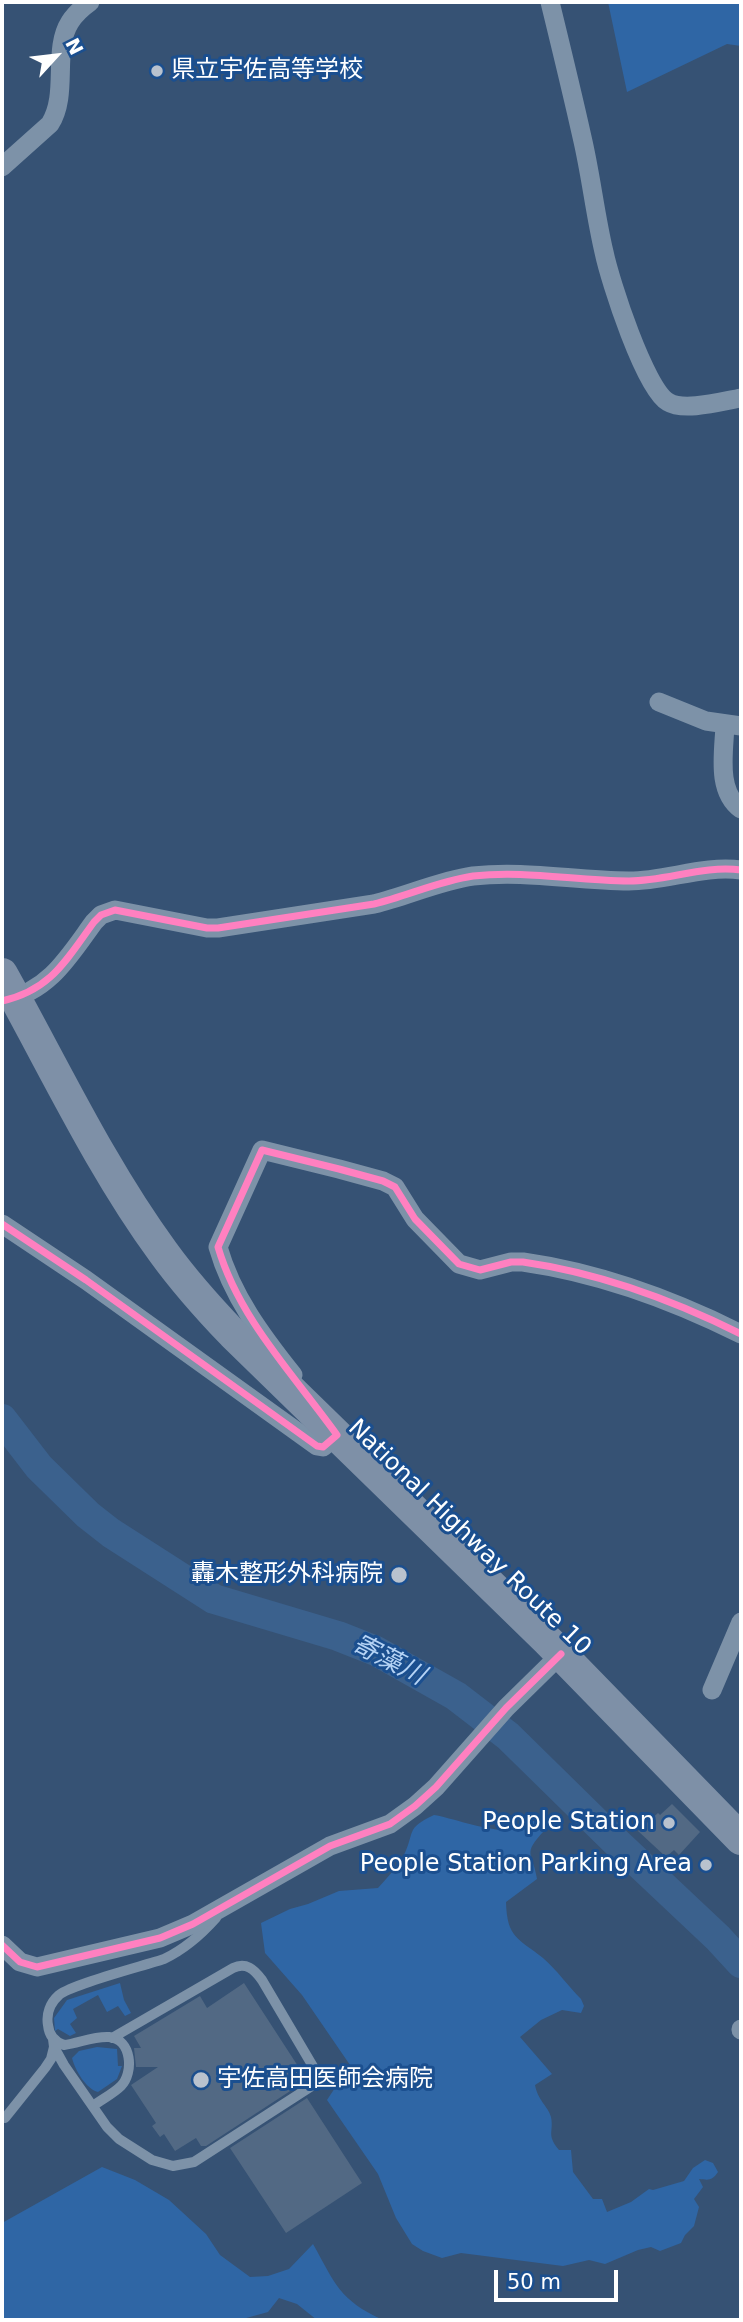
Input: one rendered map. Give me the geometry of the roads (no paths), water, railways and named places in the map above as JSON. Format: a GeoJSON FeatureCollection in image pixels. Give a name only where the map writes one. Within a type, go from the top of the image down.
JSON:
{"type":"FeatureCollection","features":[{"type":"Feature","properties":{"kind":"highway","name":"National Highway Route 10"},"geometry":{"type":"LineString","coordinates":[[6,991],[99,1151],[163,1253],[203,1303],[561,1654],[741,1839]]}},
{"type":"Feature","properties":{"kind":"street"},"geometry":{"type":"LineString","coordinates":[[2,167],[56,116],[62,81],[64,36],[70,22],[90,2]]}},
{"type":"Feature","properties":{"kind":"street"},"geometry":{"type":"LineString","coordinates":[[550,2],[583,138],[604,254],[640,360],[651,384],[661,398],[670,404],[684,407],[741,398]]}},
{"type":"Feature","properties":{"kind":"street"},"geometry":{"type":"LineString","coordinates":[[659,702],[695,717],[733,725],[724,765],[726,789],[741,809]]}},
{"type":"Feature","properties":{"kind":"street"},"geometry":{"type":"LineString","coordinates":[[6,991],[42,986],[94,922],[101,915],[114,910],[218,928],[374,904],[450,880],[475,876],[516,873],[631,881],[723,868],[741,870]]}},
{"type":"Feature","properties":{"kind":"street"},"geometry":{"type":"LineString","coordinates":[[2,1224],[96,1287],[317,1446],[323,1447],[337,1435],[253,1324],[222,1261],[218,1247],[262,1150],[339,1168],[395,1187],[415,1219],[459,1264],[480,1269],[523,1262],[583,1274],[667,1299],[741,1334]]}},
{"type":"Feature","properties":{"kind":"street"},"geometry":{"type":"LineString","coordinates":[[712,1689],[741,1622]]}},
{"type":"Feature","properties":{"kind":"street"},"geometry":{"type":"LineString","coordinates":[[2,1945],[20,1962],[37,1967],[160,1938],[193,1924],[341,1841],[390,1824],[426,1797],[506,1708],[561,1654]]}},
{"type":"Feature","properties":{"kind":"lane"},"geometry":{"type":"LineString","coordinates":[[112,2038],[233,1968],[244,1965],[251,1968],[262,1980],[321,2080],[194,2162],[173,2166],[152,2160],[113,2134],[64,2065],[48,2028],[48,2013],[57,1997],[74,1987],[164,1959],[178,1952],[204,1931],[228,1902]]}},
{"type":"Feature","properties":{"kind":"lane"},"geometry":{"type":"LineString","coordinates":[[54,2043],[64,2045],[98,2038],[112,2038],[121,2042],[128,2054],[127,2077],[121,2086],[93,2106]]}},
{"type":"Feature","properties":{"kind":"lane"},"geometry":{"type":"LineString","coordinates":[[5,2118],[51,2059],[54,2043]]}},
{"type":"Feature","properties":{"kind":"waterway","name":"寄藻川"},"geometry":{"type":"LineString","coordinates":[[2,1419],[39,1467],[88,1515],[111,1533],[214,1599],[338,1636],[376,1651],[456,1696],[508,1736],[741,1963]]}},
{"type":"Feature","properties":{"kind":"place","name":"県立宇佐高等学校"},"geometry":{"type":"Point","coordinates":[157,71]}},
{"type":"Feature","properties":{"kind":"place","name":"轟木整形外科病院"},"geometry":{"type":"Point","coordinates":[399,1575]}},
{"type":"Feature","properties":{"kind":"place","name":"People Station"},"geometry":{"type":"Point","coordinates":[669,1823]}},
{"type":"Feature","properties":{"kind":"place","name":"People Station Parking Area"},"geometry":{"type":"Point","coordinates":[706,1865]}},
{"type":"Feature","properties":{"kind":"place","name":"宇佐高田医師会病院"},"geometry":{"type":"Point","coordinates":[201,2080]}}]}
